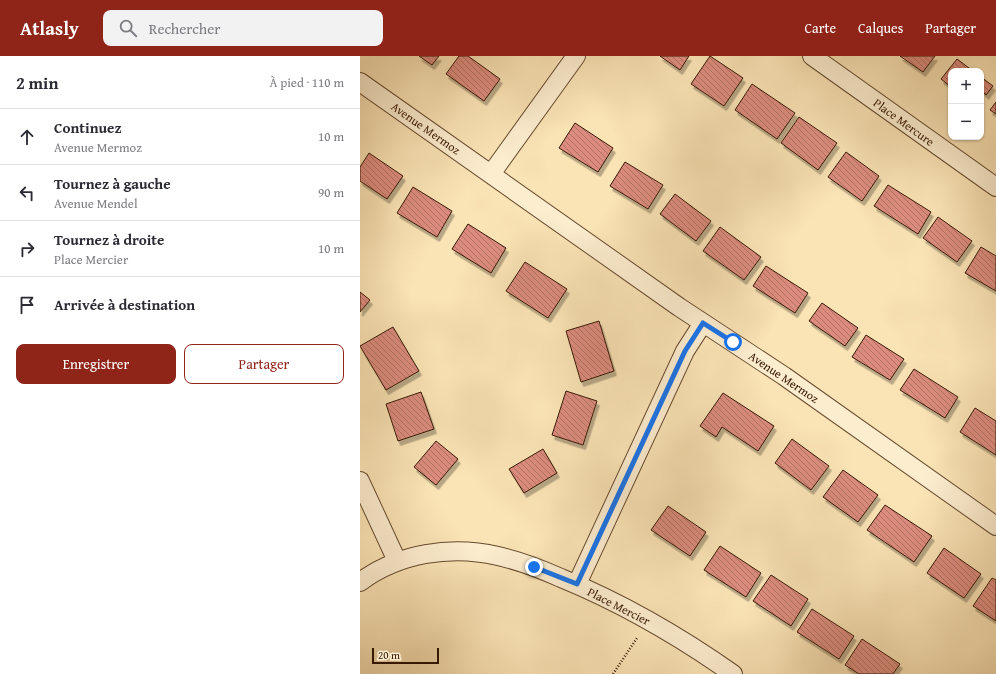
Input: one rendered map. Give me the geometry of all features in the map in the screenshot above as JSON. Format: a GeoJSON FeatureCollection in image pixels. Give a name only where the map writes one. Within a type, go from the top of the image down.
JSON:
{"type":"FeatureCollection","features":[{"type":"Feature","properties":{"kind":"street"},"geometry":{"type":"LineString","coordinates":[[491,174],[576,56]]}},
{"type":"Feature","properties":{"kind":"street","name":"Place Mercure"},"geometry":{"type":"LineString","coordinates":[[812,56],[996,187]]}},
{"type":"Feature","properties":{"kind":"street","name":"Avenue Mermoz"},"geometry":{"type":"LineString","coordinates":[[360,82],[703,323],[784,376],[996,526]]}},
{"type":"Feature","properties":{"kind":"street"},"geometry":{"type":"LineString","coordinates":[[577,584],[685,351],[703,323]]}},
{"type":"Feature","properties":{"kind":"street"},"geometry":{"type":"LineString","coordinates":[[360,481],[397,561]]}},
{"type":"Feature","properties":{"kind":"street","name":"Place Mercier"},"geometry":{"type":"LineString","coordinates":[[360,582],[397,561],[418,555],[449,551],[498,556],[534,567],[577,584],[654,623],[733,674]]}},
{"type":"Feature","properties":{"kind":"path"},"geometry":{"type":"LineString","coordinates":[[613,674],[637,638]]}},
{"type":"Feature","properties":{"kind":"building"},"geometry":{"type":"Polygon","coordinates":[[[419,56],[439,56],[432,65],[419,56]]]}},
{"type":"Feature","properties":{"kind":"building"},"geometry":{"type":"Polygon","coordinates":[[[459,56],[468,56],[500,79],[484,101],[446,74],[459,56]]]}},
{"type":"Feature","properties":{"kind":"building"},"geometry":{"type":"Polygon","coordinates":[[[660,56],[689,56],[680,70],[660,56]]]}},
{"type":"Feature","properties":{"kind":"building"},"geometry":{"type":"Polygon","coordinates":[[[710,56],[743,78],[724,106],[691,84],[710,56]]]}},
{"type":"Feature","properties":{"kind":"building"},"geometry":{"type":"Polygon","coordinates":[[[900,56],[935,56],[923,72],[900,56]]]}},
{"type":"Feature","properties":{"kind":"building"},"geometry":{"type":"Polygon","coordinates":[[[957,59],[969,68],[950,68],[957,59]]]}},
{"type":"Feature","properties":{"kind":"building"},"geometry":{"type":"Polygon","coordinates":[[[948,70],[948,85],[941,79],[948,70]]]}},
{"type":"Feature","properties":{"kind":"building"},"geometry":{"type":"Polygon","coordinates":[[[984,79],[993,86],[986,95],[984,93],[984,79]]]}},
{"type":"Feature","properties":{"kind":"building"},"geometry":{"type":"Polygon","coordinates":[[[752,84],[795,113],[777,139],[735,110],[752,84]]]}},
{"type":"Feature","properties":{"kind":"building"},"geometry":{"type":"Polygon","coordinates":[[[996,102],[996,114],[990,110],[996,102]]]}},
{"type":"Feature","properties":{"kind":"building"},"geometry":{"type":"Polygon","coordinates":[[[799,117],[837,143],[818,170],[781,143],[799,117]]]}},
{"type":"Feature","properties":{"kind":"building"},"geometry":{"type":"Polygon","coordinates":[[[575,123],[613,148],[598,172],[559,148],[575,123]]]}},
{"type":"Feature","properties":{"kind":"building"},"geometry":{"type":"Polygon","coordinates":[[[846,152],[879,176],[862,201],[828,177],[846,152]]]}},
{"type":"Feature","properties":{"kind":"building"},"geometry":{"type":"Polygon","coordinates":[[[369,153],[403,176],[387,199],[360,181],[360,167],[369,153]]]}},
{"type":"Feature","properties":{"kind":"building"},"geometry":{"type":"Polygon","coordinates":[[[625,162],[663,185],[648,209],[610,186],[625,162]]]}},
{"type":"Feature","properties":{"kind":"building"},"geometry":{"type":"Polygon","coordinates":[[[888,185],[931,212],[918,234],[874,206],[888,185]]]}},
{"type":"Feature","properties":{"kind":"building"},"geometry":{"type":"Polygon","coordinates":[[[413,187],[452,211],[437,237],[397,213],[413,187]]]}},
{"type":"Feature","properties":{"kind":"building"},"geometry":{"type":"Polygon","coordinates":[[[675,194],[711,221],[696,241],[660,214],[675,194]]]}},
{"type":"Feature","properties":{"kind":"building"},"geometry":{"type":"Polygon","coordinates":[[[938,217],[972,241],[957,262],[923,238],[938,217]]]}},
{"type":"Feature","properties":{"kind":"building"},"geometry":{"type":"Polygon","coordinates":[[[468,224],[506,248],[491,273],[452,249],[468,224]]]}},
{"type":"Feature","properties":{"kind":"building"},"geometry":{"type":"Polygon","coordinates":[[[720,227],[761,257],[744,280],[703,251],[720,227]]]}},
{"type":"Feature","properties":{"kind":"building"},"geometry":{"type":"Polygon","coordinates":[[[981,247],[996,256],[996,291],[965,273],[981,247]]]}},
{"type":"Feature","properties":{"kind":"building"},"geometry":{"type":"Polygon","coordinates":[[[525,262],[567,289],[548,318],[506,291],[525,262]]]}},
{"type":"Feature","properties":{"kind":"building"},"geometry":{"type":"Polygon","coordinates":[[[766,266],[808,293],[795,313],[753,286],[766,266]]]}},
{"type":"Feature","properties":{"kind":"building"},"geometry":{"type":"Polygon","coordinates":[[[360,292],[370,300],[360,312],[360,292]]]}},
{"type":"Feature","properties":{"kind":"building"},"geometry":{"type":"Polygon","coordinates":[[[822,303],[858,328],[845,346],[809,321],[822,303]]]}},
{"type":"Feature","properties":{"kind":"building"},"geometry":{"type":"Polygon","coordinates":[[[599,321],[614,371],[581,382],[566,331],[599,321]]]}},
{"type":"Feature","properties":{"kind":"building"},"geometry":{"type":"Polygon","coordinates":[[[393,327],[419,371],[386,390],[360,346],[393,327]]]}},
{"type":"Feature","properties":{"kind":"building"},"geometry":{"type":"Polygon","coordinates":[[[866,335],[904,359],[890,380],[852,357],[866,335]]]}},
{"type":"Feature","properties":{"kind":"building"},"geometry":{"type":"Polygon","coordinates":[[[914,369],[958,397],[945,418],[900,390],[914,369]]]}},
{"type":"Feature","properties":{"kind":"building"},"geometry":{"type":"Polygon","coordinates":[[[566,391],[597,401],[583,445],[552,435],[566,391]]]}},
{"type":"Feature","properties":{"kind":"building"},"geometry":{"type":"Polygon","coordinates":[[[421,392],[434,429],[398,441],[386,404],[421,392]]]}},
{"type":"Feature","properties":{"kind":"building"},"geometry":{"type":"Polygon","coordinates":[[[723,393],[774,426],[758,451],[722,427],[716,437],[700,426],[723,393]]]}},
{"type":"Feature","properties":{"kind":"building"},"geometry":{"type":"Polygon","coordinates":[[[975,408],[996,421],[996,455],[960,432],[975,408]]]}},
{"type":"Feature","properties":{"kind":"building"},"geometry":{"type":"Polygon","coordinates":[[[792,439],[829,466],[811,490],[775,463],[792,439]]]}},
{"type":"Feature","properties":{"kind":"building"},"geometry":{"type":"Polygon","coordinates":[[[436,441],[458,459],[436,485],[414,467],[436,441]]]}},
{"type":"Feature","properties":{"kind":"building"},"geometry":{"type":"Polygon","coordinates":[[[543,449],[557,473],[524,493],[509,469],[543,449]]]}},
{"type":"Feature","properties":{"kind":"building"},"geometry":{"type":"Polygon","coordinates":[[[843,470],[878,495],[858,522],[823,497],[843,470]]]}},
{"type":"Feature","properties":{"kind":"building"},"geometry":{"type":"Polygon","coordinates":[[[885,505],[932,536],[914,562],[867,530],[885,505]]]}},
{"type":"Feature","properties":{"kind":"building"},"geometry":{"type":"Polygon","coordinates":[[[668,506],[706,532],[690,556],[651,530],[668,506]]]}},
{"type":"Feature","properties":{"kind":"building"},"geometry":{"type":"Polygon","coordinates":[[[720,546],[761,573],[746,597],[704,570],[720,546]]]}},
{"type":"Feature","properties":{"kind":"building"},"geometry":{"type":"Polygon","coordinates":[[[944,548],[981,574],[964,598],[927,573],[944,548]]]}},
{"type":"Feature","properties":{"kind":"building"},"geometry":{"type":"Polygon","coordinates":[[[771,575],[808,599],[791,626],[753,601],[771,575]]]}},
{"type":"Feature","properties":{"kind":"building"},"geometry":{"type":"Polygon","coordinates":[[[992,578],[996,580],[996,621],[973,606],[992,578]]]}},
{"type":"Feature","properties":{"kind":"building"},"geometry":{"type":"Polygon","coordinates":[[[812,609],[854,636],[839,659],[797,632],[812,609]]]}},
{"type":"Feature","properties":{"kind":"building"},"geometry":{"type":"Polygon","coordinates":[[[862,639],[900,664],[893,674],[859,674],[845,665],[862,639]]]}},
{"type":"Feature","properties":{"kind":"route"},"geometry":{"type":"LineString","coordinates":[[534,567],[577,584],[685,351],[694,335],[703,323],[733,342]]}}]}
